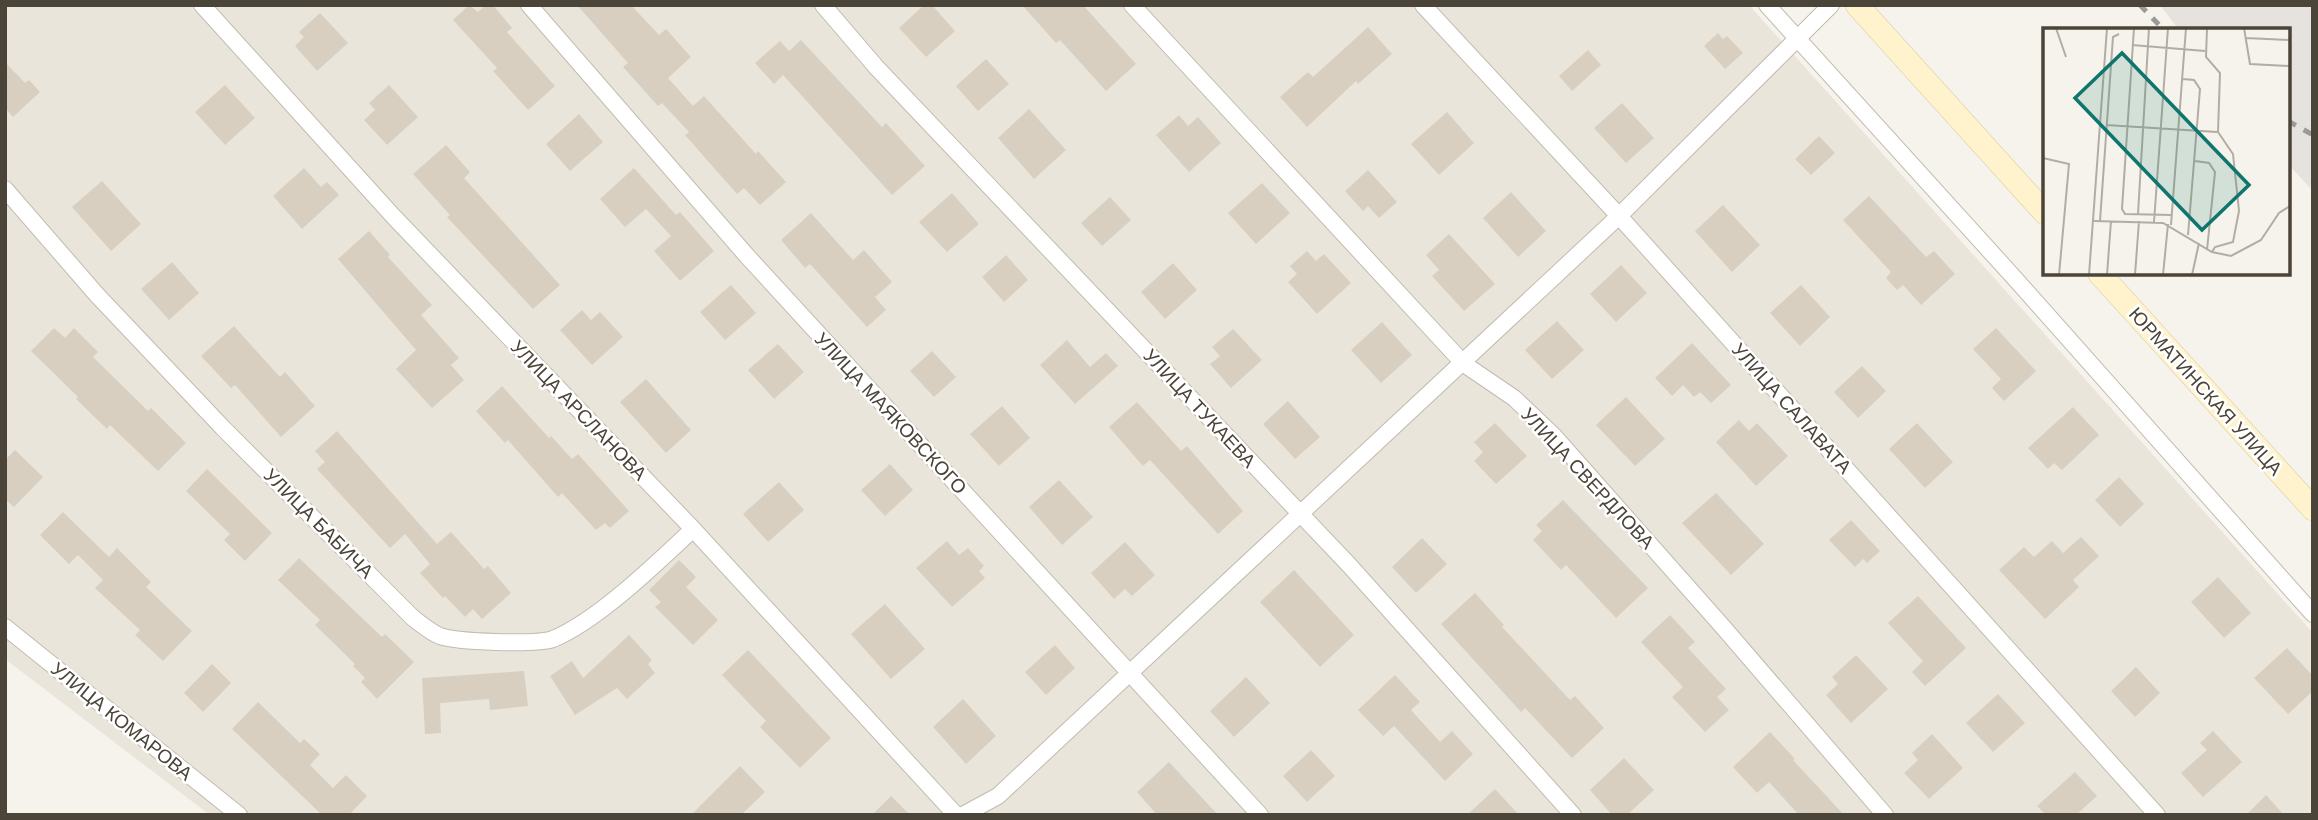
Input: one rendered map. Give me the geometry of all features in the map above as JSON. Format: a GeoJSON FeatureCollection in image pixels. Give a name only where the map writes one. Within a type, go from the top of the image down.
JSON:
{"type":"FeatureCollection","features":[{"type":"Feature","properties":{"kind":"main road"},"geometry":{"type":"LineString","coordinates":[[1857,5],[2043,211]]}},
{"type":"Feature","properties":{"kind":"main road","name":"ЮРМАТИНСКАЯ УЛИЦА"},"geometry":{"type":"LineString","coordinates":[[2101,275],[2313,509]]}},
{"type":"Feature","properties":{"kind":"street","name":"УЛИЦА АРСЛАНОВА"},"geometry":{"type":"LineString","coordinates":[[202,5],[393,216],[693,529],[956,815]]}},
{"type":"Feature","properties":{"kind":"street","name":"УЛИЦА МАЯКОВСКОГО"},"geometry":{"type":"LineString","coordinates":[[529,5],[747,256],[1260,815]]}},
{"type":"Feature","properties":{"kind":"street","name":"УЛИЦА ТУКАЕВА"},"geometry":{"type":"LineString","coordinates":[[823,5],[877,68],[1350,566],[1573,815]]}},
{"type":"Feature","properties":{"kind":"street","name":"УЛИЦА СВЕРДЛОВА"},"geometry":{"type":"LineString","coordinates":[[1132,5],[1464,364],[1514,398],[1554,436],[1885,815]]}},
{"type":"Feature","properties":{"kind":"street","name":"УЛИЦА САЛАВАТА"},"geometry":{"type":"LineString","coordinates":[[1423,5],[1619,216],[2157,815]]}},
{"type":"Feature","properties":{"kind":"street"},"geometry":{"type":"LineString","coordinates":[[1767,5],[2313,614]]}},
{"type":"Feature","properties":{"kind":"street"},"geometry":{"type":"LineString","coordinates":[[963,815],[998,796],[1464,364],[1619,216],[1831,5]]}},
{"type":"Feature","properties":{"kind":"street","name":"УЛИЦА БАБИЧА"},"geometry":{"type":"LineString","coordinates":[[5,189],[97,295],[223,428],[413,618],[438,635],[463,641],[551,640],[591,616],[693,529]]}},
{"type":"Feature","properties":{"kind":"street","name":"УЛИЦА КОМАРОВА"},"geometry":{"type":"LineString","coordinates":[[5,627],[239,815]]}},
{"type":"Feature","properties":{"kind":"shaded area"},"geometry":{"type":"Polygon","coordinates":[[[5,5],[1749,5],[2313,633],[2313,815],[210,815],[5,659],[5,5]]]}},
{"type":"Feature","properties":{"kind":"shaded area"},"geometry":{"type":"Polygon","coordinates":[[[2160,5],[2313,5],[2313,191],[2290,166],[2290,28],[2177,28],[2160,5]]]}},
{"type":"Feature","properties":{"kind":"building"},"geometry":{"type":"Polygon","coordinates":[[[469,5],[478,12],[486,5],[493,5],[512,28],[507,32],[555,86],[528,110],[493,71],[497,68],[453,20],[469,5]]]}},
{"type":"Feature","properties":{"kind":"building"},"geometry":{"type":"Polygon","coordinates":[[[577,5],[631,5],[659,35],[666,29],[691,57],[668,78],[693,106],[704,96],[756,154],[758,151],[786,182],[760,205],[744,188],[737,194],[685,135],[689,132],[662,103],[658,106],[623,67],[628,63],[577,5]]]}},
{"type":"Feature","properties":{"kind":"building"},"geometry":{"type":"Polygon","coordinates":[[[924,5],[932,5],[955,31],[926,57],[899,28],[924,5]]]}},
{"type":"Feature","properties":{"kind":"building"},"geometry":{"type":"Polygon","coordinates":[[[1022,5],[1083,5],[1136,64],[1106,91],[1060,40],[1056,43],[1022,5]]]}},
{"type":"Feature","properties":{"kind":"building"},"geometry":{"type":"Polygon","coordinates":[[[320,13],[348,43],[317,71],[295,46],[304,37],[299,32],[320,13]]]}},
{"type":"Feature","properties":{"kind":"building"},"geometry":{"type":"Polygon","coordinates":[[[1368,27],[1392,54],[1358,84],[1356,81],[1307,127],[1280,97],[1308,72],[1313,77],[1368,27]]]}},
{"type":"Feature","properties":{"kind":"building"},"geometry":{"type":"Polygon","coordinates":[[[1718,33],[1723,39],[1727,36],[1743,53],[1725,69],[1704,46],[1718,33]]]}},
{"type":"Feature","properties":{"kind":"building"},"geometry":{"type":"Polygon","coordinates":[[[801,40],[882,127],[886,123],[925,166],[892,195],[783,75],[774,84],[755,63],[780,41],[789,51],[801,40]]]}},
{"type":"Feature","properties":{"kind":"building"},"geometry":{"type":"Polygon","coordinates":[[[1588,50],[1601,65],[1572,91],[1559,76],[1588,50]]]}},
{"type":"Feature","properties":{"kind":"building"},"geometry":{"type":"Polygon","coordinates":[[[986,59],[1009,84],[978,111],[956,86],[986,59]]]}},
{"type":"Feature","properties":{"kind":"building"},"geometry":{"type":"Polygon","coordinates":[[[5,62],[25,83],[29,80],[40,92],[13,117],[5,108],[5,62]]]}},
{"type":"Feature","properties":{"kind":"building"},"geometry":{"type":"Polygon","coordinates":[[[225,85],[255,118],[225,145],[195,112],[225,85]]]}},
{"type":"Feature","properties":{"kind":"building"},"geometry":{"type":"Polygon","coordinates":[[[389,85],[418,117],[387,145],[364,120],[375,110],[369,103],[389,85]]]}},
{"type":"Feature","properties":{"kind":"building"},"geometry":{"type":"Polygon","coordinates":[[[1622,103],[1654,138],[1626,163],[1594,128],[1622,103]]]}},
{"type":"Feature","properties":{"kind":"building"},"geometry":{"type":"Polygon","coordinates":[[[1029,109],[1066,150],[1034,179],[998,138],[1029,109]]]}},
{"type":"Feature","properties":{"kind":"building"},"geometry":{"type":"Polygon","coordinates":[[[1447,112],[1474,143],[1439,175],[1411,144],[1447,112]]]}},
{"type":"Feature","properties":{"kind":"building"},"geometry":{"type":"Polygon","coordinates":[[[579,114],[603,142],[570,171],[546,144],[579,114]]]}},
{"type":"Feature","properties":{"kind":"building"},"geometry":{"type":"Polygon","coordinates":[[[1179,115],[1188,126],[1198,117],[1221,143],[1189,172],[1156,135],[1179,115]]]}},
{"type":"Feature","properties":{"kind":"building"},"geometry":{"type":"Polygon","coordinates":[[[1819,136],[1835,153],[1811,175],[1795,159],[1819,136]]]}},
{"type":"Feature","properties":{"kind":"building"},"geometry":{"type":"Polygon","coordinates":[[[446,145],[470,172],[464,178],[560,285],[533,309],[447,217],[450,215],[413,174],[446,145]]]}},
{"type":"Feature","properties":{"kind":"building"},"geometry":{"type":"Polygon","coordinates":[[[304,168],[321,187],[327,182],[339,195],[302,229],[273,196],[304,168]]]}},
{"type":"Feature","properties":{"kind":"building"},"geometry":{"type":"Polygon","coordinates":[[[634,168],[676,215],[680,212],[714,251],[680,281],[654,251],[671,236],[646,209],[625,227],[600,199],[634,168]]]}},
{"type":"Feature","properties":{"kind":"building"},"geometry":{"type":"Polygon","coordinates":[[[1368,170],[1397,202],[1379,218],[1368,206],[1363,211],[1345,191],[1368,170]]]}},
{"type":"Feature","properties":{"kind":"building"},"geometry":{"type":"Polygon","coordinates":[[[102,181],[141,224],[111,251],[72,207],[102,181]]]}},
{"type":"Feature","properties":{"kind":"building"},"geometry":{"type":"Polygon","coordinates":[[[1262,183],[1290,213],[1256,244],[1228,213],[1262,183]]]}},
{"type":"Feature","properties":{"kind":"building"},"geometry":{"type":"Polygon","coordinates":[[[1511,192],[1546,231],[1518,257],[1483,218],[1511,192]]]}},
{"type":"Feature","properties":{"kind":"building"},"geometry":{"type":"Polygon","coordinates":[[[952,193],[979,224],[947,252],[919,222],[952,193]]]}},
{"type":"Feature","properties":{"kind":"building"},"geometry":{"type":"Polygon","coordinates":[[[1869,196],[1926,257],[1934,251],[1955,274],[1921,305],[1903,285],[1897,290],[1886,278],[1891,272],[1843,220],[1869,196]]]}},
{"type":"Feature","properties":{"kind":"building"},"geometry":{"type":"Polygon","coordinates":[[[1110,197],[1131,220],[1102,246],[1081,223],[1110,197]]]}},
{"type":"Feature","properties":{"kind":"building"},"geometry":{"type":"Polygon","coordinates":[[[1723,205],[1760,245],[1732,272],[1695,231],[1723,205]]]}},
{"type":"Feature","properties":{"kind":"building"},"geometry":{"type":"Polygon","coordinates":[[[811,213],[853,260],[864,250],[892,282],[875,297],[886,310],[867,327],[810,264],[805,268],[781,240],[811,213]]]}},
{"type":"Feature","properties":{"kind":"building"},"geometry":{"type":"Polygon","coordinates":[[[369,231],[390,255],[388,257],[432,305],[421,315],[459,358],[451,365],[464,380],[432,408],[396,369],[416,350],[338,259],[369,231]]]}},
{"type":"Feature","properties":{"kind":"building"},"geometry":{"type":"Polygon","coordinates":[[[1449,234],[1495,284],[1464,311],[1432,276],[1439,270],[1426,255],[1449,234]]]}},
{"type":"Feature","properties":{"kind":"building"},"geometry":{"type":"Polygon","coordinates":[[[1307,251],[1316,261],[1324,254],[1351,283],[1317,314],[1288,282],[1297,274],[1290,266],[1307,251]]]}},
{"type":"Feature","properties":{"kind":"building"},"geometry":{"type":"Polygon","coordinates":[[[1006,255],[1028,280],[1004,302],[982,277],[1006,255]]]}},
{"type":"Feature","properties":{"kind":"building"},"geometry":{"type":"Polygon","coordinates":[[[172,262],[199,293],[169,320],[141,289],[172,262]]]}},
{"type":"Feature","properties":{"kind":"building"},"geometry":{"type":"Polygon","coordinates":[[[1173,263],[1197,290],[1165,319],[1141,292],[1173,263]]]}},
{"type":"Feature","properties":{"kind":"building"},"geometry":{"type":"Polygon","coordinates":[[[1621,265],[1647,293],[1616,322],[1590,294],[1621,265]]]}},
{"type":"Feature","properties":{"kind":"building"},"geometry":{"type":"Polygon","coordinates":[[[731,285],[756,313],[725,340],[700,312],[731,285]]]}},
{"type":"Feature","properties":{"kind":"building"},"geometry":{"type":"Polygon","coordinates":[[[1801,285],[1830,317],[1800,346],[1770,313],[1801,285]]]}},
{"type":"Feature","properties":{"kind":"building"},"geometry":{"type":"Polygon","coordinates":[[[582,310],[591,320],[600,312],[623,337],[592,365],[560,330],[582,310]]]}},
{"type":"Feature","properties":{"kind":"building"},"geometry":{"type":"Polygon","coordinates":[[[1557,321],[1584,350],[1552,379],[1525,350],[1557,321]]]}},
{"type":"Feature","properties":{"kind":"building"},"geometry":{"type":"Polygon","coordinates":[[[1382,322],[1412,355],[1381,383],[1351,350],[1382,322]]]}},
{"type":"Feature","properties":{"kind":"building"},"geometry":{"type":"Polygon","coordinates":[[[234,326],[280,377],[285,372],[315,406],[281,437],[235,385],[231,388],[201,356],[234,326]]]}},
{"type":"Feature","properties":{"kind":"building"},"geometry":{"type":"Polygon","coordinates":[[[54,328],[65,338],[74,328],[98,352],[93,357],[148,411],[151,408],[186,443],[158,471],[110,425],[107,429],[31,351],[54,328]]]}},
{"type":"Feature","properties":{"kind":"building"},"geometry":{"type":"Polygon","coordinates":[[[1996,328],[2036,371],[2004,401],[1992,388],[2001,379],[1973,349],[1996,328]]]}},
{"type":"Feature","properties":{"kind":"building"},"geometry":{"type":"Polygon","coordinates":[[[1233,329],[1262,360],[1231,388],[1210,364],[1220,356],[1212,347],[1233,329]]]}},
{"type":"Feature","properties":{"kind":"building"},"geometry":{"type":"Polygon","coordinates":[[[1067,340],[1090,367],[1106,353],[1118,366],[1075,404],[1040,365],[1067,340]]]}},
{"type":"Feature","properties":{"kind":"building"},"geometry":{"type":"Polygon","coordinates":[[[1692,343],[1731,385],[1711,403],[1700,392],[1694,397],[1683,385],[1672,396],[1655,378],[1692,343]]]}},
{"type":"Feature","properties":{"kind":"building"},"geometry":{"type":"Polygon","coordinates":[[[778,344],[804,372],[774,399],[748,370],[778,344]]]}},
{"type":"Feature","properties":{"kind":"building"},"geometry":{"type":"Polygon","coordinates":[[[932,351],[956,377],[934,397],[910,371],[932,351]]]}},
{"type":"Feature","properties":{"kind":"building"},"geometry":{"type":"Polygon","coordinates":[[[1862,366],[1886,391],[1858,418],[1834,392],[1862,366]]]}},
{"type":"Feature","properties":{"kind":"building"},"geometry":{"type":"Polygon","coordinates":[[[646,379],[691,430],[666,453],[620,402],[646,379]]]}},
{"type":"Feature","properties":{"kind":"building"},"geometry":{"type":"Polygon","coordinates":[[[502,386],[572,459],[578,454],[629,511],[610,528],[605,523],[596,530],[562,493],[558,497],[508,440],[505,443],[476,411],[502,386]]]}},
{"type":"Feature","properties":{"kind":"building"},"geometry":{"type":"Polygon","coordinates":[[[1626,397],[1665,439],[1635,466],[1596,425],[1626,397]]]}},
{"type":"Feature","properties":{"kind":"building"},"geometry":{"type":"Polygon","coordinates":[[[1288,401],[1320,437],[1295,459],[1263,424],[1288,401]]]}},
{"type":"Feature","properties":{"kind":"building"},"geometry":{"type":"Polygon","coordinates":[[[1137,402],[1181,451],[1187,446],[1243,511],[1218,534],[1150,460],[1143,466],[1109,427],[1137,402]]]}},
{"type":"Feature","properties":{"kind":"building"},"geometry":{"type":"Polygon","coordinates":[[[1002,406],[1030,438],[999,466],[970,434],[1002,406]]]}},
{"type":"Feature","properties":{"kind":"building"},"geometry":{"type":"Polygon","coordinates":[[[2073,407],[2099,435],[2062,470],[2054,463],[2048,469],[2028,448],[2073,407]]]}},
{"type":"Feature","properties":{"kind":"building"},"geometry":{"type":"Polygon","coordinates":[[[1739,420],[1749,431],[1757,423],[1788,456],[1756,486],[1716,442],[1739,420]]]}},
{"type":"Feature","properties":{"kind":"building"},"geometry":{"type":"Polygon","coordinates":[[[1495,423],[1527,456],[1496,484],[1474,461],[1483,452],[1474,442],[1495,423]]]}},
{"type":"Feature","properties":{"kind":"building"},"geometry":{"type":"Polygon","coordinates":[[[1917,423],[1953,462],[1925,488],[1889,449],[1917,423]]]}},
{"type":"Feature","properties":{"kind":"building"},"geometry":{"type":"Polygon","coordinates":[[[337,431],[437,544],[451,532],[484,569],[488,566],[511,593],[482,619],[473,609],[465,617],[445,596],[443,598],[420,573],[430,564],[405,534],[390,548],[317,469],[325,462],[315,451],[337,431]]]}},
{"type":"Feature","properties":{"kind":"building"},"geometry":{"type":"Polygon","coordinates":[[[15,450],[43,477],[14,507],[5,499],[5,460],[15,450]]]}},
{"type":"Feature","properties":{"kind":"building"},"geometry":{"type":"Polygon","coordinates":[[[890,464],[913,490],[885,516],[861,490],[890,464]]]}},
{"type":"Feature","properties":{"kind":"building"},"geometry":{"type":"Polygon","coordinates":[[[207,469],[272,533],[245,561],[224,540],[230,534],[186,491],[207,469]]]}},
{"type":"Feature","properties":{"kind":"building"},"geometry":{"type":"Polygon","coordinates":[[[2119,477],[2144,504],[2120,527],[2095,500],[2119,477]]]}},
{"type":"Feature","properties":{"kind":"building"},"geometry":{"type":"Polygon","coordinates":[[[1059,480],[1093,517],[1062,545],[1029,507],[1059,480]]]}},
{"type":"Feature","properties":{"kind":"building"},"geometry":{"type":"Polygon","coordinates":[[[779,482],[804,510],[768,542],[743,514],[779,482]]]}},
{"type":"Feature","properties":{"kind":"building"},"geometry":{"type":"Polygon","coordinates":[[[1716,493],[1764,544],[1731,575],[1682,523],[1716,493]]]}},
{"type":"Feature","properties":{"kind":"building"},"geometry":{"type":"Polygon","coordinates":[[[1563,500],[1648,588],[1616,618],[1566,565],[1561,570],[1533,540],[1542,531],[1536,525],[1563,500]]]}},
{"type":"Feature","properties":{"kind":"building"},"geometry":{"type":"Polygon","coordinates":[[[63,512],[109,557],[117,548],[151,582],[146,587],[192,631],[163,661],[135,635],[140,630],[95,588],[103,580],[78,555],[69,564],[40,535],[63,512]]]}},
{"type":"Feature","properties":{"kind":"building"},"geometry":{"type":"Polygon","coordinates":[[[1851,520],[1880,551],[1867,563],[1863,559],[1855,567],[1829,540],[1851,520]]]}},
{"type":"Feature","properties":{"kind":"building"},"geometry":{"type":"Polygon","coordinates":[[[2081,537],[2099,556],[2073,580],[2079,587],[2045,619],[1999,570],[2024,547],[2034,557],[2052,541],[2063,553],[2081,537]]]}},
{"type":"Feature","properties":{"kind":"building"},"geometry":{"type":"Polygon","coordinates":[[[1422,538],[1447,564],[1416,593],[1392,567],[1422,538]]]}},
{"type":"Feature","properties":{"kind":"building"},"geometry":{"type":"Polygon","coordinates":[[[947,541],[959,555],[968,548],[984,566],[979,571],[985,578],[952,607],[916,568],[947,541]]]}},
{"type":"Feature","properties":{"kind":"building"},"geometry":{"type":"Polygon","coordinates":[[[1125,542],[1155,575],[1132,596],[1125,589],[1114,599],[1091,573],[1125,542]]]}},
{"type":"Feature","properties":{"kind":"building"},"geometry":{"type":"Polygon","coordinates":[[[299,558],[382,637],[385,634],[414,662],[377,699],[361,682],[365,678],[353,666],[355,664],[315,625],[320,620],[278,580],[299,558]]]}},
{"type":"Feature","properties":{"kind":"building"},"geometry":{"type":"Polygon","coordinates":[[[679,560],[696,577],[686,587],[718,620],[693,645],[655,607],[661,602],[649,590],[679,560]]]}},
{"type":"Feature","properties":{"kind":"building"},"geometry":{"type":"Polygon","coordinates":[[[1294,570],[1354,635],[1320,667],[1260,602],[1294,570]]]}},
{"type":"Feature","properties":{"kind":"building"},"geometry":{"type":"Polygon","coordinates":[[[2218,577],[2251,613],[2224,638],[2191,602],[2218,577]]]}},
{"type":"Feature","properties":{"kind":"building"},"geometry":{"type":"Polygon","coordinates":[[[1475,593],[1504,625],[1502,627],[1570,700],[1575,696],[1604,728],[1572,758],[1525,708],[1521,712],[1441,624],[1475,593]]]}},
{"type":"Feature","properties":{"kind":"building"},"geometry":{"type":"Polygon","coordinates":[[[1918,596],[1966,648],[1925,686],[1912,672],[1923,661],[1888,623],[1918,596]]]}},
{"type":"Feature","properties":{"kind":"building"},"geometry":{"type":"Polygon","coordinates":[[[885,604],[925,649],[891,679],[851,634],[885,604]]]}},
{"type":"Feature","properties":{"kind":"building"},"geometry":{"type":"Polygon","coordinates":[[[1670,615],[1695,642],[1688,648],[1726,689],[1717,697],[1729,710],[1705,732],[1672,697],[1683,687],[1641,642],[1670,615]]]}},
{"type":"Feature","properties":{"kind":"building"},"geometry":{"type":"Polygon","coordinates":[[[629,635],[652,660],[648,664],[655,673],[627,699],[617,688],[575,715],[550,676],[572,661],[583,678],[629,635]]]}},
{"type":"Feature","properties":{"kind":"building"},"geometry":{"type":"Polygon","coordinates":[[[1055,645],[1075,668],[1046,695],[1025,672],[1055,645]]]}},
{"type":"Feature","properties":{"kind":"building"},"geometry":{"type":"Polygon","coordinates":[[[2287,648],[2313,676],[2313,691],[2288,714],[2254,678],[2287,648]]]}},
{"type":"Feature","properties":{"kind":"building"},"geometry":{"type":"Polygon","coordinates":[[[748,650],[831,738],[800,768],[760,727],[766,721],[722,675],[748,650]]]}},
{"type":"Feature","properties":{"kind":"building"},"geometry":{"type":"Polygon","coordinates":[[[1856,655],[1888,689],[1851,723],[1826,695],[1838,684],[1832,677],[1856,655]]]}},
{"type":"Feature","properties":{"kind":"building"},"geometry":{"type":"Polygon","coordinates":[[[212,664],[231,683],[203,712],[184,693],[212,664]]]}},
{"type":"Feature","properties":{"kind":"building"},"geometry":{"type":"Polygon","coordinates":[[[2136,667],[2160,693],[2135,717],[2111,691],[2136,667]]]}},
{"type":"Feature","properties":{"kind":"building"},"geometry":{"type":"Polygon","coordinates":[[[524,671],[528,706],[490,710],[489,699],[440,703],[441,733],[425,734],[422,678],[524,671]]]}},
{"type":"Feature","properties":{"kind":"building"},"geometry":{"type":"Polygon","coordinates":[[[1395,675],[1420,702],[1411,710],[1440,742],[1452,731],[1473,754],[1445,781],[1394,726],[1383,736],[1358,710],[1395,675]]]}},
{"type":"Feature","properties":{"kind":"building"},"geometry":{"type":"Polygon","coordinates":[[[1246,677],[1270,703],[1234,737],[1210,711],[1246,677]]]}},
{"type":"Feature","properties":{"kind":"building"},"geometry":{"type":"Polygon","coordinates":[[[1998,694],[2025,723],[1993,752],[1966,723],[1998,694]]]}},
{"type":"Feature","properties":{"kind":"building"},"geometry":{"type":"Polygon","coordinates":[[[963,699],[996,736],[966,764],[933,727],[963,699]]]}},
{"type":"Feature","properties":{"kind":"building"},"geometry":{"type":"Polygon","coordinates":[[[258,702],[300,743],[304,739],[320,754],[310,765],[333,788],[346,775],[367,796],[349,815],[322,815],[232,729],[258,702]]]}},
{"type":"Feature","properties":{"kind":"building"},"geometry":{"type":"Polygon","coordinates":[[[2213,731],[2242,762],[2203,797],[2181,773],[2207,750],[2200,743],[2213,731]]]}},
{"type":"Feature","properties":{"kind":"building"},"geometry":{"type":"Polygon","coordinates":[[[1770,732],[1844,815],[1799,815],[1769,782],[1757,793],[1733,767],[1770,732]]]}},
{"type":"Feature","properties":{"kind":"building"},"geometry":{"type":"Polygon","coordinates":[[[1932,734],[1963,768],[1929,799],[1904,773],[1918,760],[1912,753],[1932,734]]]}},
{"type":"Feature","properties":{"kind":"building"},"geometry":{"type":"Polygon","coordinates":[[[1311,750],[1335,776],[1307,802],[1283,776],[1311,750]]]}},
{"type":"Feature","properties":{"kind":"building"},"geometry":{"type":"Polygon","coordinates":[[[1624,758],[1654,790],[1627,815],[1612,815],[1590,790],[1624,758]]]}},
{"type":"Feature","properties":{"kind":"building"},"geometry":{"type":"Polygon","coordinates":[[[1169,762],[1218,815],[1157,815],[1137,792],[1169,762]]]}},
{"type":"Feature","properties":{"kind":"building"},"geometry":{"type":"Polygon","coordinates":[[[740,766],[765,792],[741,815],[691,815],[740,766]]]}},
{"type":"Feature","properties":{"kind":"building"},"geometry":{"type":"Polygon","coordinates":[[[2075,772],[2097,796],[2076,815],[2046,815],[2037,806],[2075,772]]]}},
{"type":"Feature","properties":{"kind":"building"},"geometry":{"type":"Polygon","coordinates":[[[1495,789],[1519,815],[1467,815],[1495,789]]]}},
{"type":"Feature","properties":{"kind":"building"},"geometry":{"type":"Polygon","coordinates":[[[2266,795],[2284,815],[2246,815],[2266,795]]]}},
{"type":"Feature","properties":{"kind":"building"},"geometry":{"type":"Polygon","coordinates":[[[891,796],[910,815],[872,815],[891,796]]]}},
{"type":"Feature","properties":{"kind":"railway"},"geometry":{"type":"LineString","coordinates":[[2140,5],[2162,28]]}},
{"type":"Feature","properties":{"kind":"railway"},"geometry":{"type":"LineString","coordinates":[[2290,122],[2313,135]]}}]}
